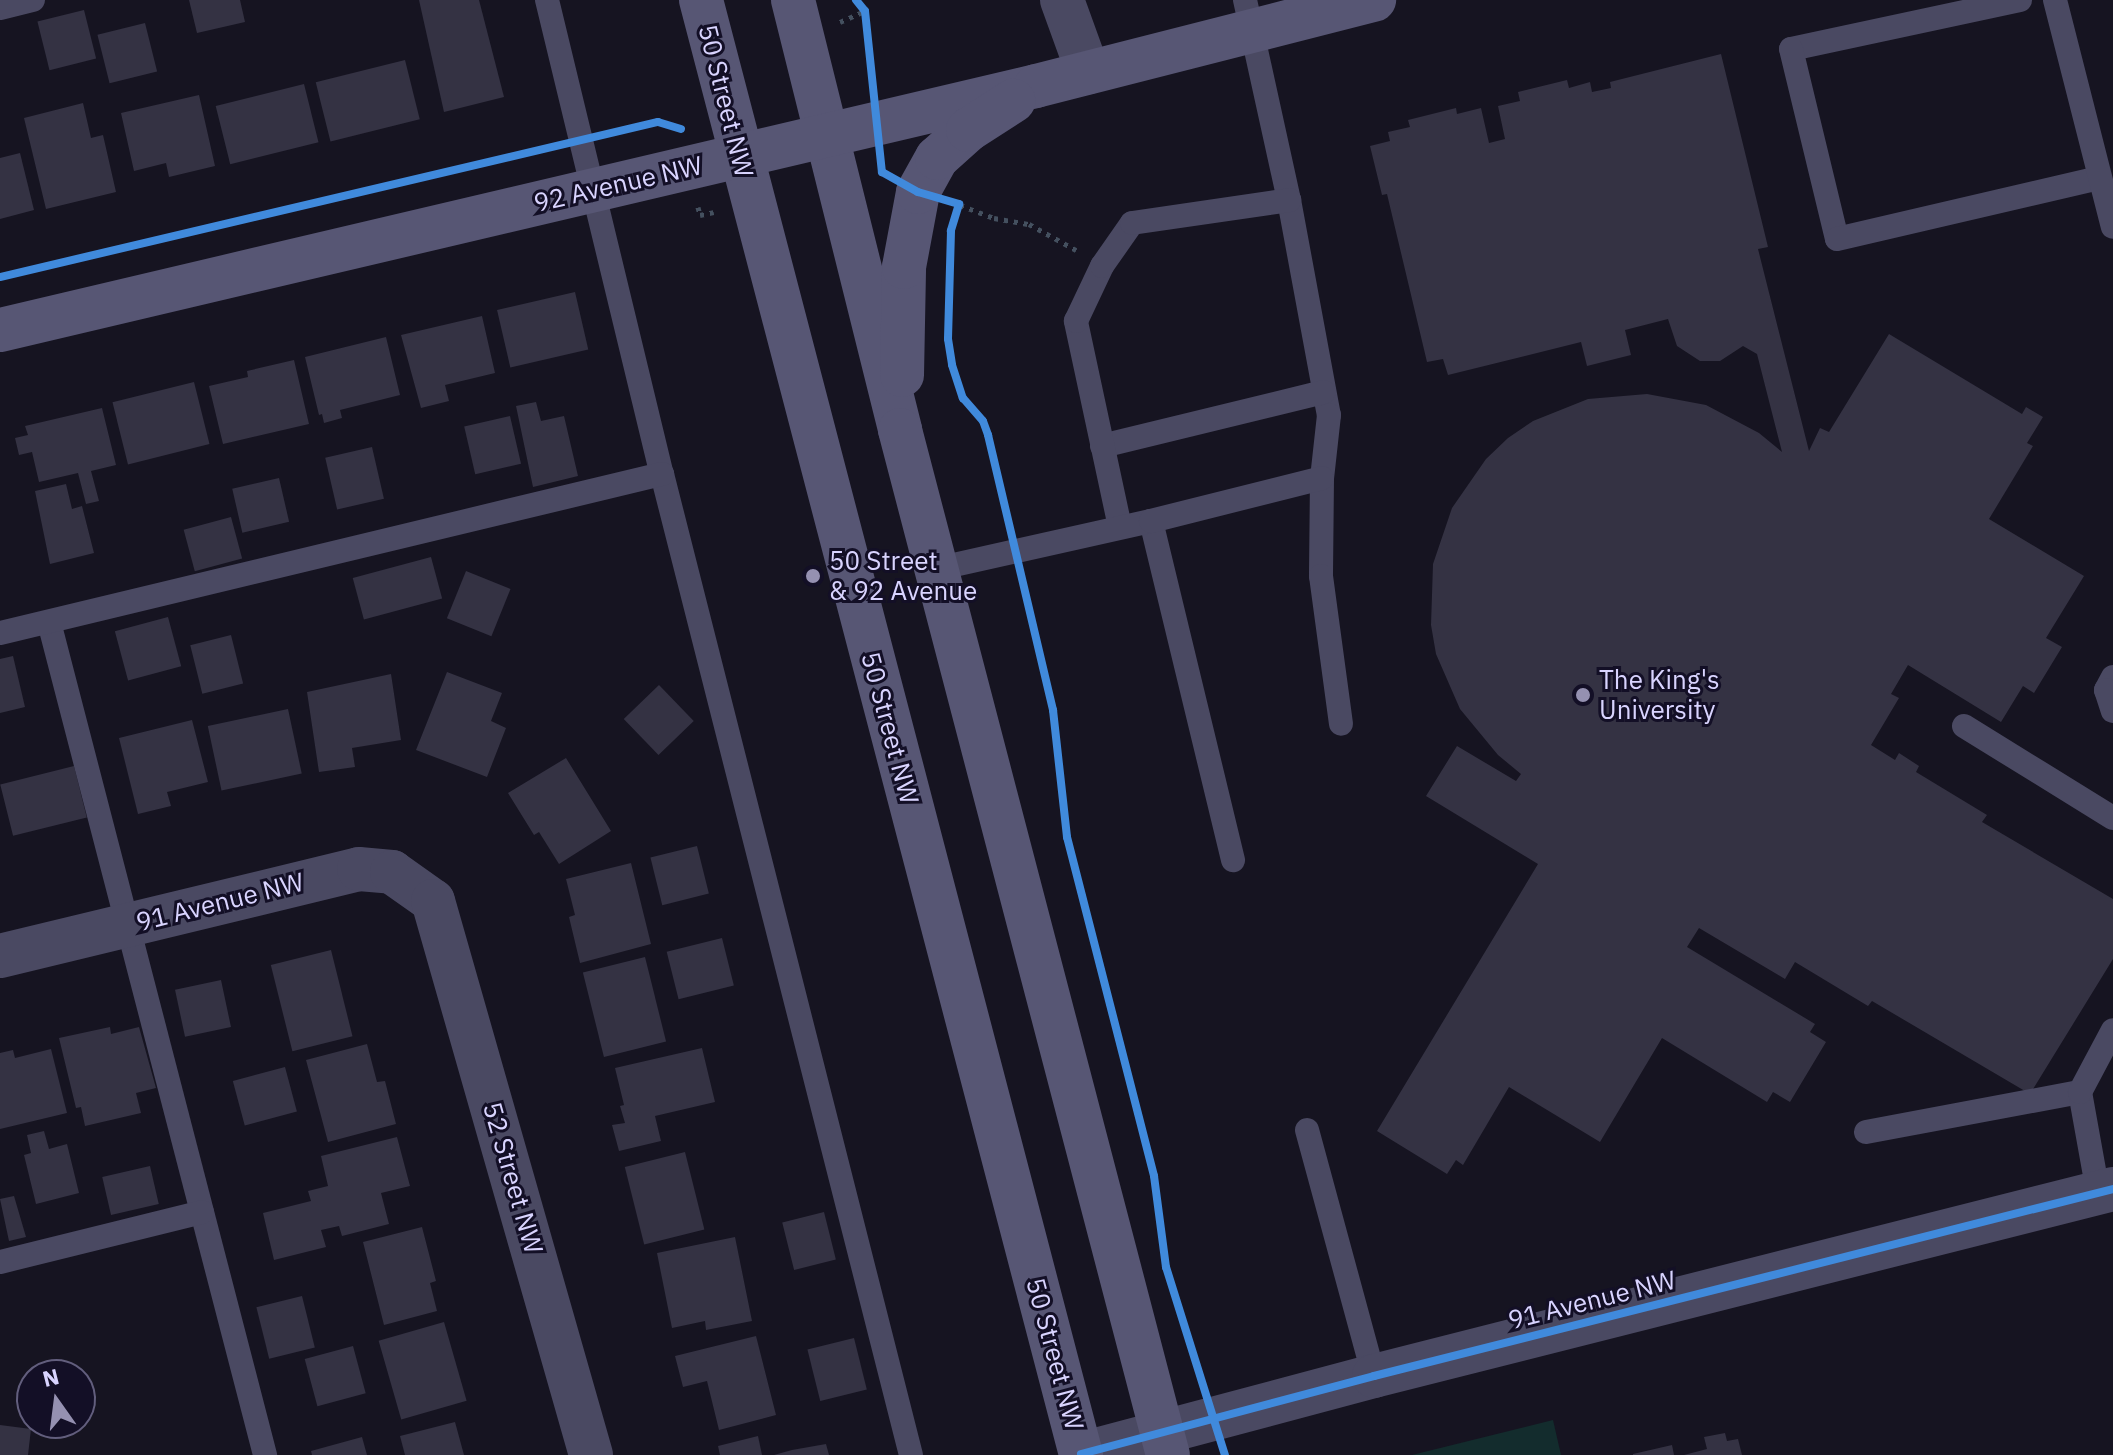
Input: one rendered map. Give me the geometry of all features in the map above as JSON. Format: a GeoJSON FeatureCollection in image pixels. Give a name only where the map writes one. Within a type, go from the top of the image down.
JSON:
{"type":"FeatureCollection","features":[{"type":"Feature","properties":{"kind":"main road","name":"50 Street NW"},"geometry":{"type":"LineString","coordinates":[[701,0],[1081,1455]]}},
{"type":"Feature","properties":{"kind":"main road"},"geometry":{"type":"LineString","coordinates":[[793,0],[900,430],[1165,1445]]}},
{"type":"Feature","properties":{"kind":"main road","name":"92 Avenue NW"},"geometry":{"type":"LineString","coordinates":[[0,330],[1036,86],[1088,72],[1249,16],[1374,0]]}},
{"type":"Feature","properties":{"kind":"main road"},"geometry":{"type":"LineString","coordinates":[[900,430],[904,267],[918,192],[937,158],[968,130],[1036,86]]}},
{"type":"Feature","properties":{"kind":"street"},"geometry":{"type":"LineString","coordinates":[[1062,0],[1088,72]]}},
{"type":"Feature","properties":{"kind":"street","name":"91 Avenue NW"},"geometry":{"type":"LineString","coordinates":[[0,956],[359,869],[392,872],[433,901]]}},
{"type":"Feature","properties":{"kind":"street","name":"52 Street NW"},"geometry":{"type":"LineString","coordinates":[[433,901],[591,1455]]}},
{"type":"Feature","properties":{"kind":"street","name":"91 Avenue NW"},"geometry":{"type":"LineString","coordinates":[[1081,1455],[1165,1445],[1374,1376],[2106,1191]]}},
{"type":"Feature","properties":{"kind":"lane"},"geometry":{"type":"LineString","coordinates":[[0,8],[33,0]]}},
{"type":"Feature","properties":{"kind":"lane"},"geometry":{"type":"LineString","coordinates":[[547,0],[662,474],[911,1455]]}},
{"type":"Feature","properties":{"kind":"lane"},"geometry":{"type":"LineString","coordinates":[[2020,0],[1791,49],[1837,239],[2099,178]]}},
{"type":"Feature","properties":{"kind":"lane"},"geometry":{"type":"LineString","coordinates":[[2055,0],[2113,227]]}},
{"type":"Feature","properties":{"kind":"lane"},"geometry":{"type":"LineString","coordinates":[[1249,16],[1289,200],[1329,415],[1322,478],[1321,576],[1341,724]]}},
{"type":"Feature","properties":{"kind":"lane"},"geometry":{"type":"LineString","coordinates":[[1120,527],[1076,321],[1102,266],[1132,223],[1289,200]]}},
{"type":"Feature","properties":{"kind":"lane"},"geometry":{"type":"LineString","coordinates":[[1102,446],[1324,392]]}},
{"type":"Feature","properties":{"kind":"lane"},"geometry":{"type":"LineString","coordinates":[[0,633],[662,474]]}},
{"type":"Feature","properties":{"kind":"lane"},"geometry":{"type":"LineString","coordinates":[[936,569],[1151,521],[1322,478]]}},
{"type":"Feature","properties":{"kind":"lane"},"geometry":{"type":"LineString","coordinates":[[1151,521],[1233,860]]}},
{"type":"Feature","properties":{"kind":"lane"},"geometry":{"type":"LineString","coordinates":[[49,622],[265,1455]]}},
{"type":"Feature","properties":{"kind":"lane"},"geometry":{"type":"LineString","coordinates":[[2113,677],[2106,690],[2113,711]]}},
{"type":"Feature","properties":{"kind":"lane"},"geometry":{"type":"LineString","coordinates":[[1964,726],[2113,818]]}},
{"type":"Feature","properties":{"kind":"lane"},"geometry":{"type":"LineString","coordinates":[[2106,1191],[2080,1092],[2113,1030]]}},
{"type":"Feature","properties":{"kind":"lane"},"geometry":{"type":"LineString","coordinates":[[1866,1132],[2080,1092]]}},
{"type":"Feature","properties":{"kind":"lane"},"geometry":{"type":"LineString","coordinates":[[1307,1130],[1374,1376]]}},
{"type":"Feature","properties":{"kind":"lane"},"geometry":{"type":"LineString","coordinates":[[0,1262],[202,1212]]}},
{"type":"Feature","properties":{"kind":"path"},"geometry":{"type":"LineString","coordinates":[[959,204],[1041,230],[1102,266]]}},
{"type":"Feature","properties":{"kind":"green space"},"geometry":{"type":"Polygon","coordinates":[[[1553,1420],[1561,1455],[1412,1455],[1553,1420]]]}},
{"type":"Feature","properties":{"kind":"building"},"geometry":{"type":"Polygon","coordinates":[[[189,0],[240,0],[245,22],[197,33],[189,0]]]}},
{"type":"Feature","properties":{"kind":"building"},"geometry":{"type":"Polygon","coordinates":[[[419,0],[479,0],[504,97],[444,112],[419,0]]]}},
{"type":"Feature","properties":{"kind":"building"},"geometry":{"type":"Polygon","coordinates":[[[84,10],[96,59],[50,70],[37,22],[84,10]]]}},
{"type":"Feature","properties":{"kind":"building"},"geometry":{"type":"Polygon","coordinates":[[[145,23],[157,72],[110,83],[97,35],[145,23]]]}},
{"type":"Feature","properties":{"kind":"building"},"geometry":{"type":"Polygon","coordinates":[[[1721,54],[1768,247],[1758,249],[1809,451],[1820,428],[1829,432],[1889,334],[2022,414],[2026,407],[2043,417],[2027,443],[2033,446],[1989,519],[2084,576],[2046,638],[2062,647],[2034,693],[2023,686],[2001,722],[1908,665],[1891,694],[1899,698],[1871,745],[1895,760],[1899,753],[1919,766],[1916,772],[1987,815],[1982,822],[2113,899],[2113,959],[2030,1094],[1872,1001],[1868,1006],[1795,962],[1785,979],[1699,928],[1687,947],[1815,1024],[1810,1032],[1826,1042],[1790,1102],[1773,1092],[1767,1102],[1662,1038],[1600,1142],[1509,1087],[1463,1165],[1456,1160],[1447,1174],[1377,1131],[1538,864],[1426,796],[1457,746],[1516,781],[1521,774],[1498,755],[1460,709],[1436,654],[1431,625],[1433,564],[1452,508],[1486,459],[1508,438],[1533,421],[1588,399],[1647,394],[1706,405],[1759,433],[1782,452],[1757,354],[1743,346],[1720,361],[1700,361],[1677,346],[1668,319],[1625,330],[1631,355],[1587,366],[1581,342],[1448,375],[1443,359],[1427,362],[1387,194],[1382,195],[1370,146],[1390,141],[1388,132],[1410,127],[1408,120],[1456,108],[1457,114],[1481,108],[1489,143],[1505,139],[1498,106],[1520,101],[1518,92],[1567,80],[1569,88],[1590,82],[1592,92],[1611,88],[1610,82],[1721,54]]]}},
{"type":"Feature","properties":{"kind":"building"},"geometry":{"type":"Polygon","coordinates":[[[405,60],[420,119],[330,141],[316,82],[405,60]]]}},
{"type":"Feature","properties":{"kind":"building"},"geometry":{"type":"Polygon","coordinates":[[[304,84],[319,142],[230,164],[216,106],[304,84]]]}},
{"type":"Feature","properties":{"kind":"building"},"geometry":{"type":"Polygon","coordinates":[[[199,95],[215,166],[169,177],[166,163],[134,171],[121,113],[199,95]]]}},
{"type":"Feature","properties":{"kind":"building"},"geometry":{"type":"Polygon","coordinates":[[[83,103],[91,138],[103,135],[116,192],[46,209],[24,118],[83,103]]]}},
{"type":"Feature","properties":{"kind":"building"},"geometry":{"type":"Polygon","coordinates":[[[20,153],[34,210],[0,219],[0,158],[20,153]]]}},
{"type":"Feature","properties":{"kind":"building"},"geometry":{"type":"Polygon","coordinates":[[[575,292],[588,349],[510,367],[497,310],[575,292]]]}},
{"type":"Feature","properties":{"kind":"building"},"geometry":{"type":"Polygon","coordinates":[[[482,316],[495,373],[445,385],[449,401],[421,408],[401,335],[482,316]]]}},
{"type":"Feature","properties":{"kind":"building"},"geometry":{"type":"Polygon","coordinates":[[[386,337],[400,395],[340,410],[342,418],[324,423],[322,414],[319,415],[305,357],[386,337]]]}},
{"type":"Feature","properties":{"kind":"building"},"geometry":{"type":"Polygon","coordinates":[[[294,360],[309,424],[223,444],[209,386],[248,377],[247,371],[294,360]]]}},
{"type":"Feature","properties":{"kind":"building"},"geometry":{"type":"Polygon","coordinates":[[[194,382],[209,444],[128,464],[112,402],[194,382]]]}},
{"type":"Feature","properties":{"kind":"building"},"geometry":{"type":"Polygon","coordinates":[[[536,402],[541,421],[564,416],[578,476],[533,487],[516,406],[536,402]]]}},
{"type":"Feature","properties":{"kind":"building"},"geometry":{"type":"Polygon","coordinates":[[[102,408],[116,465],[91,471],[99,501],[86,504],[78,473],[39,482],[32,452],[19,455],[15,438],[28,435],[25,426],[102,408]]]}},
{"type":"Feature","properties":{"kind":"building"},"geometry":{"type":"Polygon","coordinates":[[[510,416],[521,464],[475,474],[464,427],[510,416]]]}},
{"type":"Feature","properties":{"kind":"building"},"geometry":{"type":"Polygon","coordinates":[[[372,447],[384,499],[337,509],[325,458],[372,447]]]}},
{"type":"Feature","properties":{"kind":"building"},"geometry":{"type":"Polygon","coordinates":[[[279,478],[289,522],[242,533],[232,489],[279,478]]]}},
{"type":"Feature","properties":{"kind":"building"},"geometry":{"type":"Polygon","coordinates":[[[66,484],[72,509],[82,506],[94,553],[50,564],[35,491],[66,484]]]}},
{"type":"Feature","properties":{"kind":"building"},"geometry":{"type":"Polygon","coordinates":[[[231,517],[242,559],[195,571],[184,530],[231,517]]]}},
{"type":"Feature","properties":{"kind":"building"},"geometry":{"type":"Polygon","coordinates":[[[431,557],[442,599],[364,619],[353,578],[431,557]]]}},
{"type":"Feature","properties":{"kind":"building"},"geometry":{"type":"Polygon","coordinates":[[[466,571],[511,589],[491,636],[447,618],[466,571]]]}},
{"type":"Feature","properties":{"kind":"building"},"geometry":{"type":"Polygon","coordinates":[[[168,617],[181,666],[128,680],[115,631],[168,617]]]}},
{"type":"Feature","properties":{"kind":"building"},"geometry":{"type":"Polygon","coordinates":[[[231,635],[243,684],[202,694],[190,645],[231,635]]]}},
{"type":"Feature","properties":{"kind":"building"},"geometry":{"type":"Polygon","coordinates":[[[13,656],[25,707],[0,713],[0,659],[13,656]]]}},
{"type":"Feature","properties":{"kind":"building"},"geometry":{"type":"Polygon","coordinates":[[[447,672],[502,693],[491,721],[506,728],[487,777],[416,750],[447,672]]]}},
{"type":"Feature","properties":{"kind":"building"},"geometry":{"type":"Polygon","coordinates":[[[391,674],[401,740],[352,748],[355,767],[319,772],[307,692],[391,674]]]}},
{"type":"Feature","properties":{"kind":"building"},"geometry":{"type":"Polygon","coordinates":[[[659,685],[694,721],[658,755],[624,719],[659,685]]]}},
{"type":"Feature","properties":{"kind":"building"},"geometry":{"type":"Polygon","coordinates":[[[288,709],[302,774],[222,791],[208,726],[288,709]]]}},
{"type":"Feature","properties":{"kind":"building"},"geometry":{"type":"Polygon","coordinates":[[[192,720],[208,782],[167,792],[171,806],[138,814],[119,738],[192,720]]]}},
{"type":"Feature","properties":{"kind":"building"},"geometry":{"type":"Polygon","coordinates":[[[566,758],[611,831],[559,864],[539,832],[534,835],[508,793],[566,758]]]}},
{"type":"Feature","properties":{"kind":"building"},"geometry":{"type":"Polygon","coordinates":[[[74,766],[87,817],[13,836],[0,784],[74,766]]]}},
{"type":"Feature","properties":{"kind":"building"},"geometry":{"type":"Polygon","coordinates":[[[697,846],[709,894],[662,905],[650,858],[697,846]]]}},
{"type":"Feature","properties":{"kind":"building"},"geometry":{"type":"Polygon","coordinates":[[[631,863],[651,944],[580,963],[569,917],[575,915],[566,879],[631,863]]]}},
{"type":"Feature","properties":{"kind":"building"},"geometry":{"type":"Polygon","coordinates":[[[722,938],[734,986],[679,999],[667,952],[722,938]]]}},
{"type":"Feature","properties":{"kind":"building"},"geometry":{"type":"Polygon","coordinates":[[[331,950],[353,1036],[292,1051],[271,965],[331,950]]]}},
{"type":"Feature","properties":{"kind":"building"},"geometry":{"type":"Polygon","coordinates":[[[645,957],[666,1041],[604,1057],[583,972],[645,957]]]}},
{"type":"Feature","properties":{"kind":"building"},"geometry":{"type":"Polygon","coordinates":[[[221,980],[231,1027],[185,1037],[175,990],[221,980]]]}},
{"type":"Feature","properties":{"kind":"building"},"geometry":{"type":"Polygon","coordinates":[[[110,1027],[111,1034],[139,1027],[156,1088],[136,1093],[141,1113],[85,1126],[81,1107],[76,1108],[59,1038],[110,1027]]]}},
{"type":"Feature","properties":{"kind":"building"},"geometry":{"type":"Polygon","coordinates":[[[367,1044],[377,1082],[385,1081],[396,1124],[328,1142],[306,1060],[367,1044]]]}},
{"type":"Feature","properties":{"kind":"building"},"geometry":{"type":"Polygon","coordinates":[[[702,1048],[715,1102],[655,1116],[661,1141],[619,1151],[612,1125],[625,1123],[615,1068],[702,1048]]]}},
{"type":"Feature","properties":{"kind":"building"},"geometry":{"type":"Polygon","coordinates":[[[51,1049],[67,1113],[0,1129],[0,1053],[13,1050],[15,1058],[51,1049]]]}},
{"type":"Feature","properties":{"kind":"building"},"geometry":{"type":"Polygon","coordinates":[[[285,1067],[297,1111],[245,1125],[233,1081],[285,1067]]]}},
{"type":"Feature","properties":{"kind":"building"},"geometry":{"type":"Polygon","coordinates":[[[44,1131],[49,1149],[67,1144],[79,1193],[36,1204],[24,1155],[31,1153],[27,1135],[44,1131]]]}},
{"type":"Feature","properties":{"kind":"building"},"geometry":{"type":"Polygon","coordinates":[[[397,1137],[410,1186],[381,1193],[389,1224],[342,1236],[339,1226],[321,1230],[326,1247],[274,1260],[263,1213],[311,1201],[308,1191],[328,1186],[321,1156],[397,1137]]]}},
{"type":"Feature","properties":{"kind":"building"},"geometry":{"type":"Polygon","coordinates":[[[685,1152],[704,1230],[644,1245],[625,1167],[685,1152]]]}},
{"type":"Feature","properties":{"kind":"building"},"geometry":{"type":"Polygon","coordinates":[[[150,1166],[159,1204],[111,1215],[102,1177],[150,1166]]]}},
{"type":"Feature","properties":{"kind":"building"},"geometry":{"type":"Polygon","coordinates":[[[14,1196],[26,1237],[9,1241],[0,1199],[14,1196]]]}},
{"type":"Feature","properties":{"kind":"building"},"geometry":{"type":"Polygon","coordinates":[[[824,1212],[836,1260],[794,1270],[782,1222],[824,1212]]]}},
{"type":"Feature","properties":{"kind":"building"},"geometry":{"type":"Polygon","coordinates":[[[422,1227],[436,1281],[430,1283],[437,1311],[384,1325],[363,1242],[422,1227]]]}},
{"type":"Feature","properties":{"kind":"building"},"geometry":{"type":"Polygon","coordinates":[[[735,1237],[752,1321],[706,1330],[705,1321],[672,1328],[657,1253],[735,1237]]]}},
{"type":"Feature","properties":{"kind":"building"},"geometry":{"type":"Polygon","coordinates":[[[302,1296],[315,1347],[269,1359],[256,1307],[302,1296]]]}},
{"type":"Feature","properties":{"kind":"building"},"geometry":{"type":"Polygon","coordinates":[[[444,1322],[467,1401],[401,1420],[379,1341],[444,1322]]]}},
{"type":"Feature","properties":{"kind":"building"},"geometry":{"type":"Polygon","coordinates":[[[756,1336],[776,1415],[719,1430],[707,1381],[683,1387],[675,1356],[756,1336]]]}},
{"type":"Feature","properties":{"kind":"building"},"geometry":{"type":"Polygon","coordinates":[[[854,1338],[867,1389],[820,1401],[807,1350],[854,1338]]]}},
{"type":"Feature","properties":{"kind":"building"},"geometry":{"type":"Polygon","coordinates":[[[353,1346],[366,1393],[317,1406],[305,1359],[353,1346]]]}},
{"type":"Feature","properties":{"kind":"building"},"geometry":{"type":"Polygon","coordinates":[[[455,1422],[464,1455],[405,1455],[400,1436],[455,1422]]]}},
{"type":"Feature","properties":{"kind":"building"},"geometry":{"type":"Polygon","coordinates":[[[0,1425],[16,1427],[16,1439],[30,1439],[28,1455],[0,1455],[0,1425]]]}},
{"type":"Feature","properties":{"kind":"building"},"geometry":{"type":"Polygon","coordinates":[[[1725,1433],[1727,1441],[1738,1439],[1742,1455],[1684,1455],[1707,1449],[1704,1437],[1725,1433]]]}},
{"type":"Feature","properties":{"kind":"building"},"geometry":{"type":"Polygon","coordinates":[[[758,1436],[762,1455],[720,1455],[718,1446],[758,1436]]]}},
{"type":"Feature","properties":{"kind":"building"},"geometry":{"type":"Polygon","coordinates":[[[362,1437],[367,1455],[312,1455],[311,1451],[362,1437]]]}},
{"type":"Feature","properties":{"kind":"building"},"geometry":{"type":"Polygon","coordinates":[[[826,1444],[829,1455],[774,1455],[792,1450],[826,1444]]]}},
{"type":"Feature","properties":{"kind":"building"},"geometry":{"type":"Polygon","coordinates":[[[1672,1445],[1674,1455],[1633,1455],[1633,1454],[1672,1445]]]}},
{"type":"Feature","properties":{"kind":"cycle path"},"geometry":{"type":"LineString","coordinates":[[856,0],[865,11],[882,172],[918,192],[959,204],[951,231],[948,339],[952,365],[963,398],[983,421],[988,435],[1053,710],[1067,837],[1154,1176],[1166,1267],[1225,1455]]}},
{"type":"Feature","properties":{"kind":"cycle path"},"geometry":{"type":"LineString","coordinates":[[0,277],[658,122],[681,129]]}},
{"type":"Feature","properties":{"kind":"cycle path"},"geometry":{"type":"LineString","coordinates":[[1081,1454],[1374,1376],[2113,1189]]}},
{"type":"Feature","properties":{"kind":"place","name":"50 Street & 92 Avenue"},"geometry":{"type":"Point","coordinates":[813,576]}},
{"type":"Feature","properties":{"kind":"place","name":"The King's University"},"geometry":{"type":"Point","coordinates":[1583,695]}}]}
